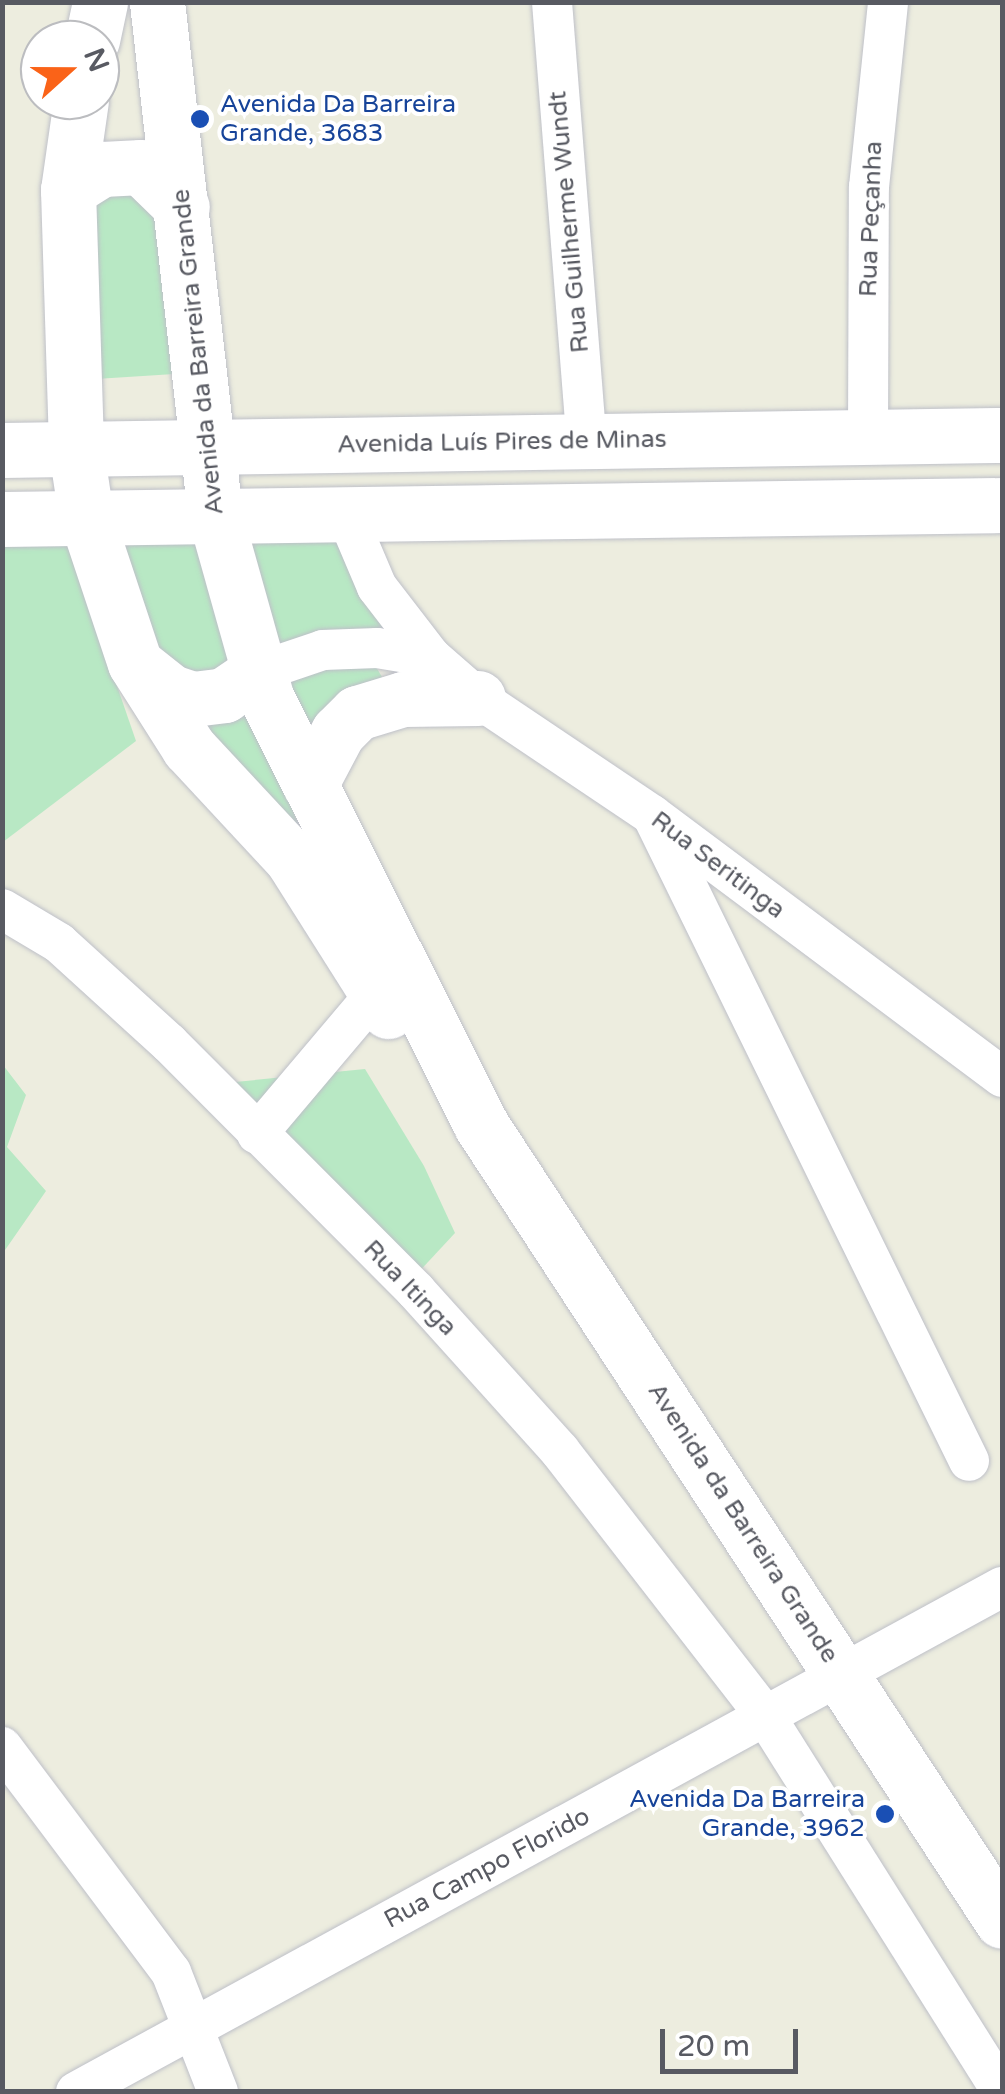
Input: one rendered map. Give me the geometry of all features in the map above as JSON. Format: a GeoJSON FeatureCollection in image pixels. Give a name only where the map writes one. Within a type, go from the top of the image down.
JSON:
{"type":"FeatureCollection","features":[{"type":"Feature","properties":{"kind":"main road","name":"Avenida da Barreira Grande"},"geometry":{"type":"LineString","coordinates":[[157,2],[214,516],[258,672],[310,785],[481,1125],[1002,1921]]}},
{"type":"Feature","properties":{"kind":"main road","name":"Avenida da Barreira Grande"},"geometry":{"type":"LineString","coordinates":[[78,120],[68,190],[76,450],[86,516],[135,663],[189,748],[292,860],[443,1088],[481,1125]]}},
{"type":"Feature","properties":{"kind":"main road"},"geometry":{"type":"LineString","coordinates":[[68,190],[102,169],[140,167],[182,206]]}},
{"type":"Feature","properties":{"kind":"main road","name":"Avenida Luís Pires de Minas"},"geometry":{"type":"LineString","coordinates":[[2,450],[1002,436]]}},
{"type":"Feature","properties":{"kind":"main road"},"geometry":{"type":"LineString","coordinates":[[2,518],[1002,505]]}},
{"type":"Feature","properties":{"kind":"main road"},"geometry":{"type":"LineString","coordinates":[[135,663],[171,692],[192,699],[224,695],[258,672]]}},
{"type":"Feature","properties":{"kind":"main road"},"geometry":{"type":"LineString","coordinates":[[310,785],[338,732],[357,713],[404,699],[478,698]]}},
{"type":"Feature","properties":{"kind":"street","name":"Rua Guilherme Wundt"},"geometry":{"type":"LineString","coordinates":[[552,2],[587,442]]}},
{"type":"Feature","properties":{"kind":"street","name":"Rua Peçanha"},"geometry":{"type":"LineString","coordinates":[[868,437],[869,187],[888,2]]}},
{"type":"Feature","properties":{"kind":"street","name":"Rua Seritinga"},"geometry":{"type":"LineString","coordinates":[[346,514],[377,587],[431,657],[478,698],[652,815],[1002,1077]]}},
{"type":"Feature","properties":{"kind":"street"},"geometry":{"type":"LineString","coordinates":[[258,672],[323,650],[377,648],[431,657]]}},
{"type":"Feature","properties":{"kind":"street"},"geometry":{"type":"LineString","coordinates":[[652,815],[969,1461]]}},
{"type":"Feature","properties":{"kind":"street","name":"Rua Itinga"},"geometry":{"type":"LineString","coordinates":[[2,909],[59,943],[416,1291],[560,1450],[766,1716]]}},
{"type":"Feature","properties":{"kind":"street"},"geometry":{"type":"LineString","coordinates":[[258,1134],[376,992]]}},
{"type":"Feature","properties":{"kind":"street","name":"Rua Campo Florido"},"geometry":{"type":"LineString","coordinates":[[76,2092],[1002,1587]]}},
{"type":"Feature","properties":{"kind":"street"},"geometry":{"type":"LineString","coordinates":[[766,1716],[990,2084]]}},
{"type":"Feature","properties":{"kind":"street"},"geometry":{"type":"LineString","coordinates":[[2,1747],[172,1972],[218,2092]]}},
{"type":"Feature","properties":{"kind":"green space"},"geometry":{"type":"Polygon","coordinates":[[[119,181],[161,199],[190,373],[80,380],[76,201],[119,181]]]}},
{"type":"Feature","properties":{"kind":"green space"},"geometry":{"type":"Polygon","coordinates":[[[339,532],[396,642],[264,648],[237,537],[339,532]]]}},
{"type":"Feature","properties":{"kind":"green space"},"geometry":{"type":"Polygon","coordinates":[[[210,537],[241,662],[197,684],[144,649],[113,544],[210,537]]]}},
{"type":"Feature","properties":{"kind":"green space"},"geometry":{"type":"Polygon","coordinates":[[[68,544],[136,741],[3,842],[3,546],[68,544]]]}},
{"type":"Feature","properties":{"kind":"green space"},"geometry":{"type":"Polygon","coordinates":[[[372,660],[382,677],[307,753],[263,689],[296,665],[372,660]]]}},
{"type":"Feature","properties":{"kind":"green space"},"geometry":{"type":"Polygon","coordinates":[[[236,702],[270,753],[309,851],[189,723],[236,702]]]}},
{"type":"Feature","properties":{"kind":"green space"},"geometry":{"type":"Polygon","coordinates":[[[3,1065],[26,1095],[7,1147],[46,1191],[3,1253],[3,1065]]]}},
{"type":"Feature","properties":{"kind":"green space"},"geometry":{"type":"Polygon","coordinates":[[[365,1069],[424,1166],[455,1233],[415,1276],[225,1083],[365,1069]]]}},
{"type":"Feature","properties":{"kind":"place","name":"Avenida Da Barreira Grande, 3683"},"geometry":{"type":"Point","coordinates":[200,119]}},
{"type":"Feature","properties":{"kind":"place","name":"Avenida Da Barreira Grande, 3962"},"geometry":{"type":"Point","coordinates":[885,1814]}}]}
